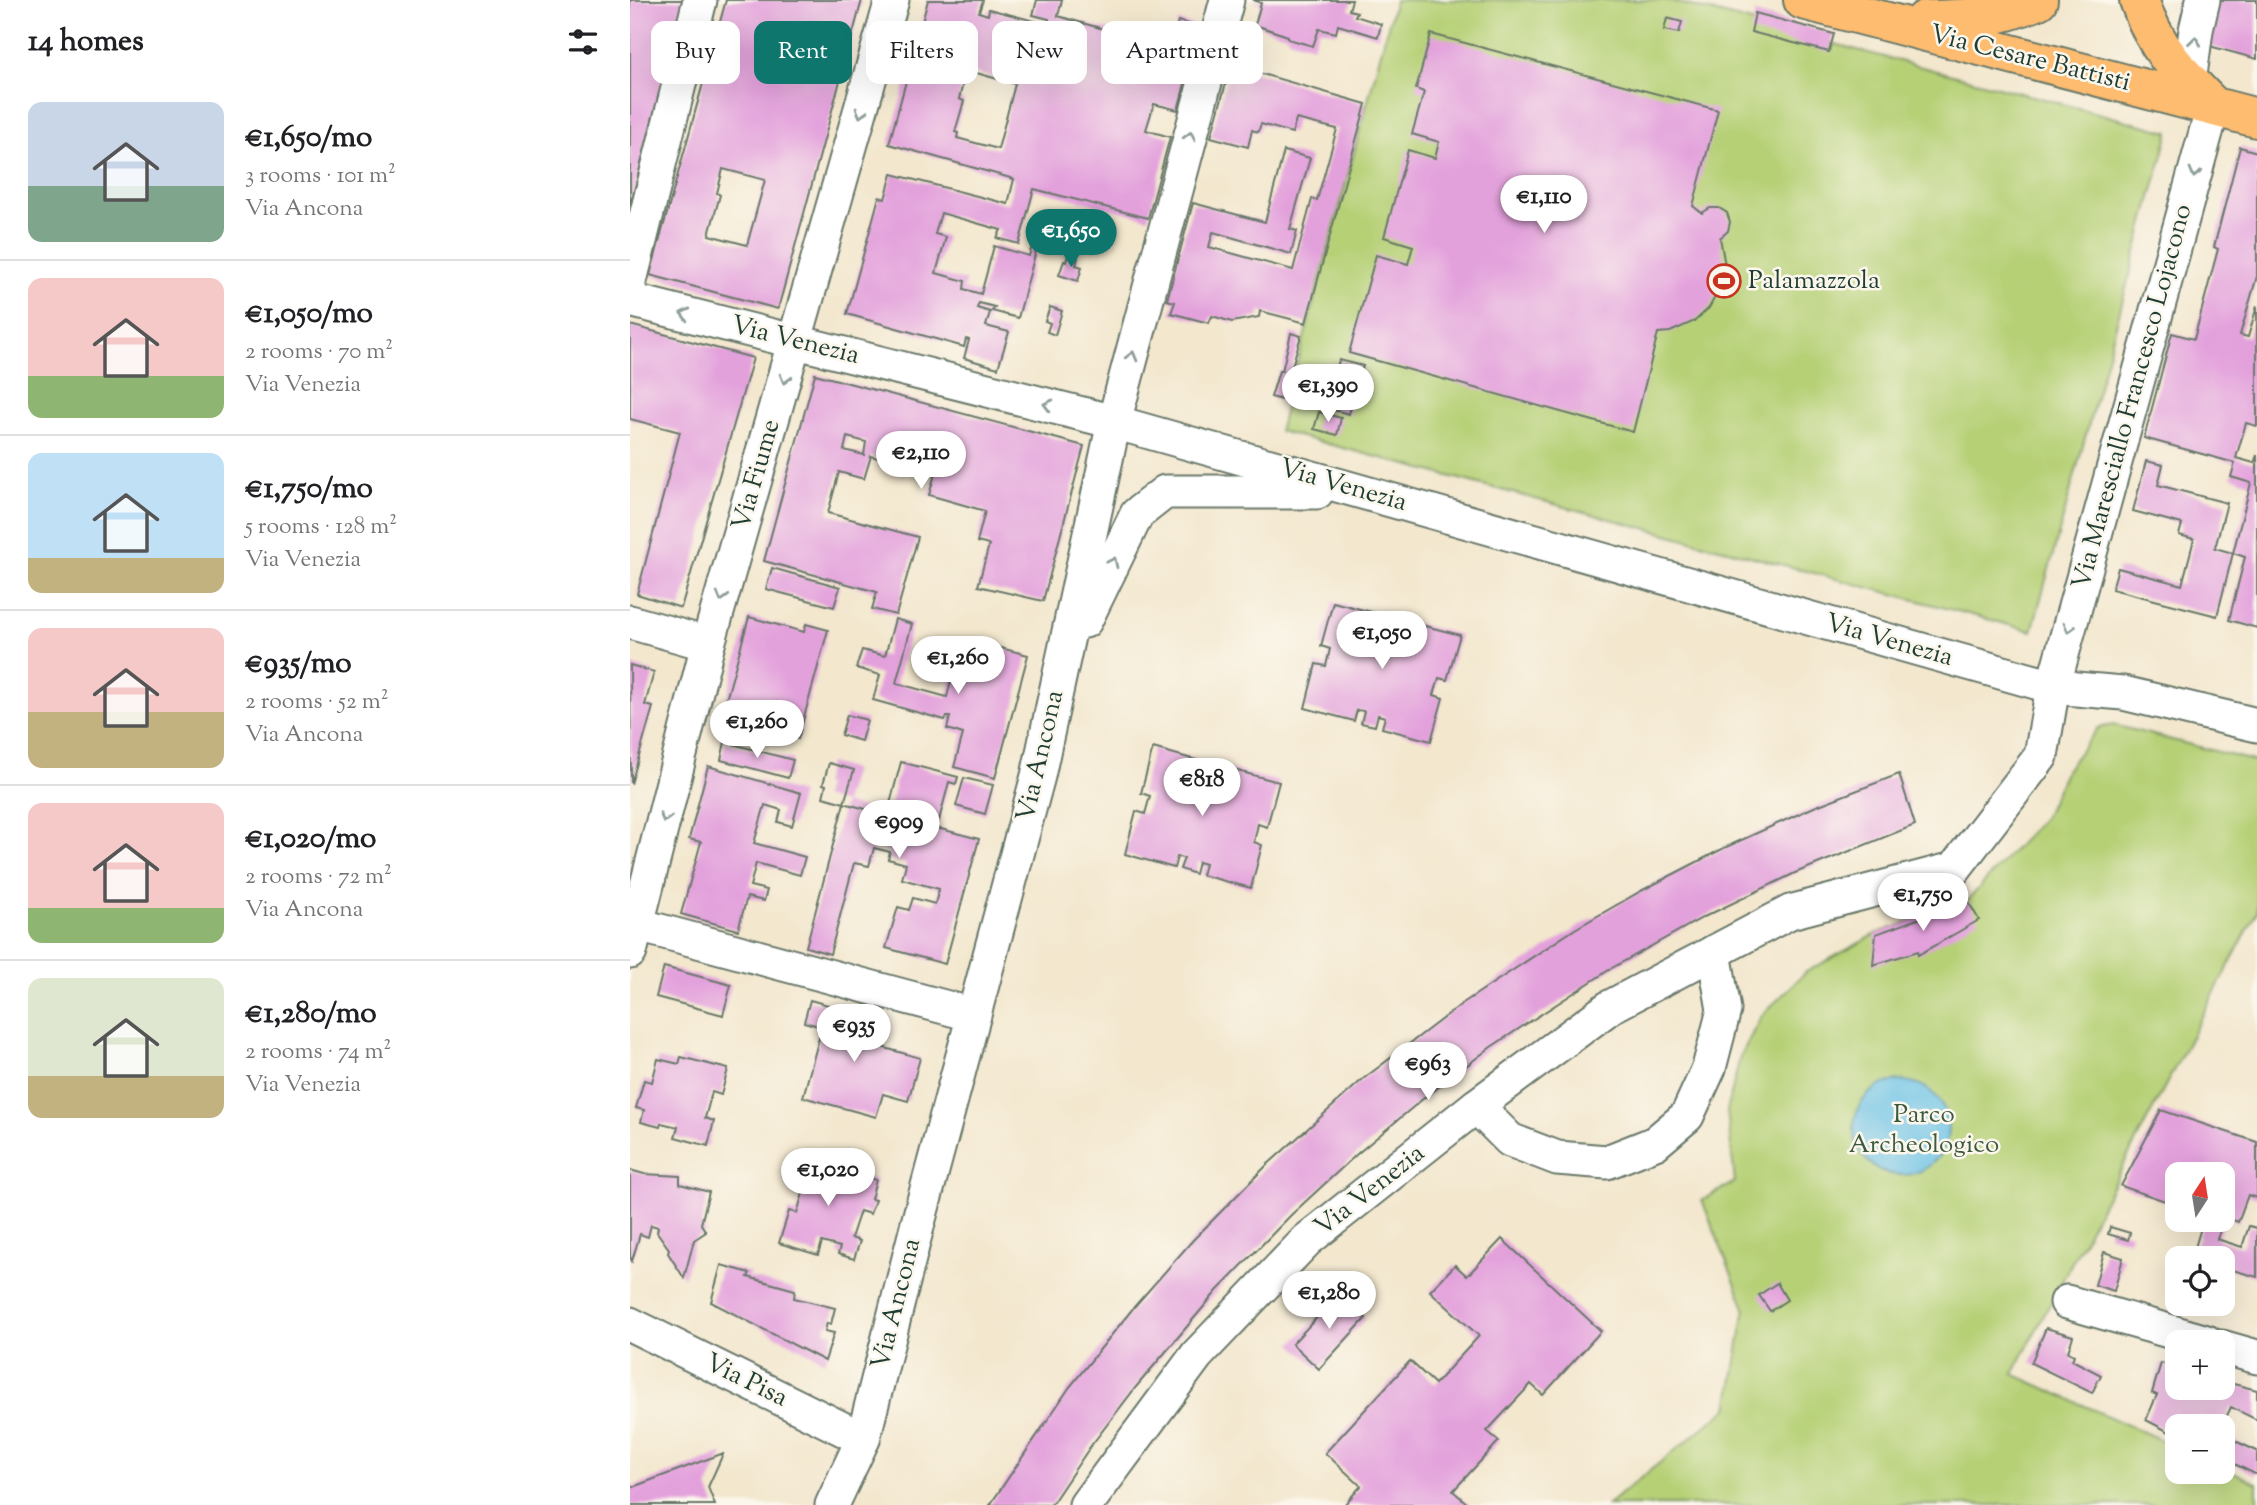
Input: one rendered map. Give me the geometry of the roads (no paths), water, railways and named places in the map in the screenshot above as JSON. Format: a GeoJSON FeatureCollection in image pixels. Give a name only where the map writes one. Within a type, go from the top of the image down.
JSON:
{"type":"FeatureCollection","features":[{"type":"Feature","properties":{"kind":"main road","name":"Via Cesare Battisti"},"geometry":{"type":"LineString","coordinates":[[1803,0],[1881,21],[2201,95],[2257,118]]}},
{"type":"Feature","properties":{"kind":"main road"},"geometry":{"type":"LineString","coordinates":[[1881,21],[1964,20],[2011,12],[2038,0]]}},
{"type":"Feature","properties":{"kind":"main road"},"geometry":{"type":"LineString","coordinates":[[2139,0],[2148,26],[2174,67],[2201,95]]}},
{"type":"Feature","properties":{"kind":"street"},"geometry":{"type":"LineString","coordinates":[[630,281],[700,0]]}},
{"type":"Feature","properties":{"kind":"street","name":"Via Fiume"},"geometry":{"type":"LineString","coordinates":[[634,938],[708,644],[892,0]]}},
{"type":"Feature","properties":{"kind":"street","name":"Via Ancona"},"geometry":{"type":"LineString","coordinates":[[832,1505],[863,1439],[1038,776],[1114,422],[1227,0]]}},
{"type":"Feature","properties":{"kind":"street"},"geometry":{"type":"LineString","coordinates":[[2201,95],[2196,30],[2203,0]]}},
{"type":"Feature","properties":{"kind":"street","name":"Via Maresciallo Francesco Lojacono"},"geometry":{"type":"LineString","coordinates":[[2053,687],[2201,95]]}},
{"type":"Feature","properties":{"kind":"street","name":"Via Venezia"},"geometry":{"type":"LineString","coordinates":[[630,300],[1114,422],[2053,687],[2123,693],[2257,725]]}},
{"type":"Feature","properties":{"kind":"street"},"geometry":{"type":"LineString","coordinates":[[1062,667],[1137,514],[1165,492],[1365,493]]}},
{"type":"Feature","properties":{"kind":"street"},"geometry":{"type":"LineString","coordinates":[[630,622],[708,644]]}},
{"type":"Feature","properties":{"kind":"street","name":"Via Venezia"},"geometry":{"type":"LineString","coordinates":[[1086,1505],[1197,1355],[1307,1240],[1476,1106],[1610,1007],[1790,912],[1954,869],[2041,756],[2053,687]]}},
{"type":"Feature","properties":{"kind":"street"},"geometry":{"type":"LineString","coordinates":[[634,938],[974,1015]]}},
{"type":"Feature","properties":{"kind":"street"},"geometry":{"type":"LineString","coordinates":[[1476,1106],[1510,1140],[1557,1158],[1607,1162],[1655,1143],[1687,1115],[1709,1069],[1724,1010],[1714,952]]}},
{"type":"Feature","properties":{"kind":"street"},"geometry":{"type":"LineString","coordinates":[[2067,1302],[2165,1330]]}},
{"type":"Feature","properties":{"kind":"street","name":"Via Pisa"},"geometry":{"type":"LineString","coordinates":[[630,1324],[863,1439]]}},
{"type":"Feature","properties":{"kind":"street"},"geometry":{"type":"LineString","coordinates":[[2235,1351],[2257,1357]]}},
{"type":"Feature","properties":{"kind":"water"},"geometry":{"type":"Polygon","coordinates":[[[1901,1081],[1919,1084],[1934,1095],[1945,1110],[1948,1128],[1945,1146],[1934,1161],[1919,1172],[1901,1175],[1883,1172],[1868,1161],[1857,1146],[1854,1128],[1857,1110],[1868,1095],[1883,1084],[1901,1081]]]}},
{"type":"Feature","properties":{"kind":"place","name":"Palamazzola"},"geometry":{"type":"Point","coordinates":[1724,281]}},
{"type":"Feature","properties":{"kind":"park label","name":"Parco Archeologico"},"geometry":{"type":"Point","coordinates":[1924,1130]}}]}
